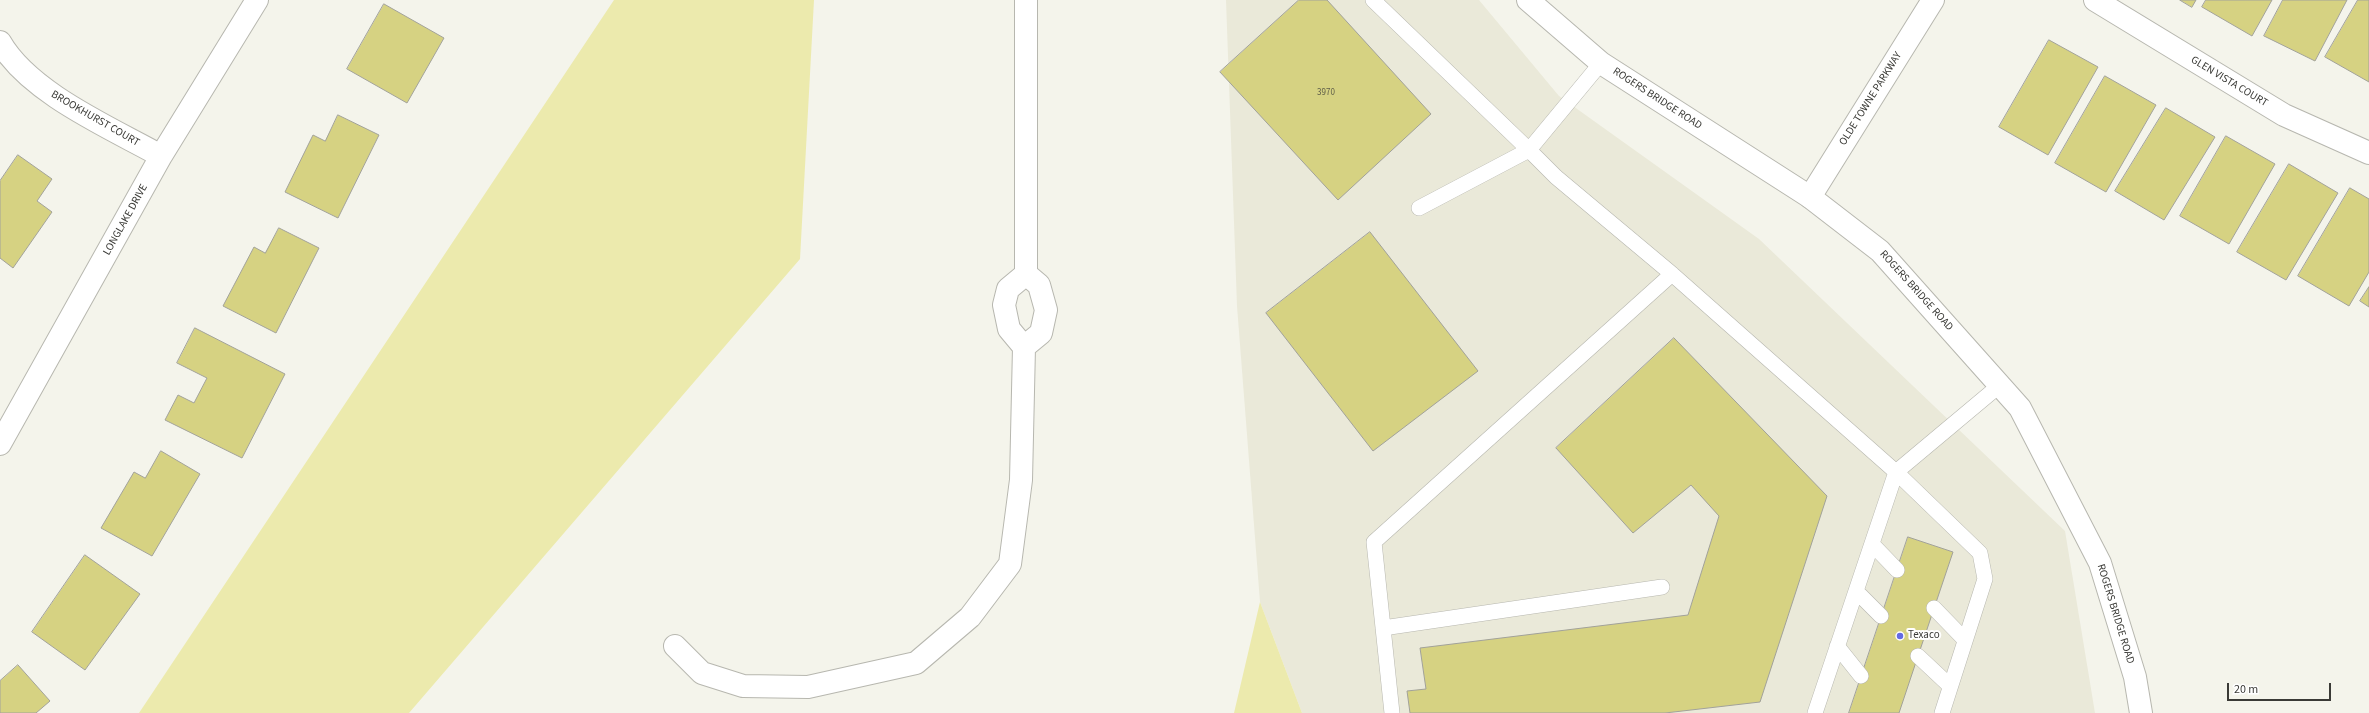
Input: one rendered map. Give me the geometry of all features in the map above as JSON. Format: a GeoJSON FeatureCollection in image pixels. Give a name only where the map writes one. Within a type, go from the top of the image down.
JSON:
{"type":"FeatureCollection","features":[{"type":"Feature","properties":{"kind":"street","name":"LONGLAKE DRIVE"},"geometry":{"type":"LineString","coordinates":[[0,444],[161,156],[257,0]]}},
{"type":"Feature","properties":{"kind":"street"},"geometry":{"type":"LineString","coordinates":[[1024,347],[1041,333],[1046,310],[1039,285],[1026,274],[1026,0]]}},
{"type":"Feature","properties":{"kind":"street","name":"ROGERS BRIDGE ROAD"},"geometry":{"type":"LineString","coordinates":[[1528,0],[1601,63],[1810,197],[1880,251],[2020,408],[2100,563],[2135,677],[2141,713]]}},
{"type":"Feature","properties":{"kind":"street","name":"OLDE TOWNE PARKWAY"},"geometry":{"type":"LineString","coordinates":[[1810,197],[1933,0]]}},
{"type":"Feature","properties":{"kind":"street","name":"GLEN VISTA COURT"},"geometry":{"type":"LineString","coordinates":[[2095,0],[2284,115],[2369,153]]}},
{"type":"Feature","properties":{"kind":"street","name":"BROOKHURST COURT"},"geometry":{"type":"LineString","coordinates":[[0,42],[8,56],[52,95],[161,156]]}},
{"type":"Feature","properties":{"kind":"street"},"geometry":{"type":"LineString","coordinates":[[675,646],[702,673],[743,686],[808,687],[916,663],[970,617],[1010,564],[1020,480],[1024,347],[1009,330],[1004,306],[1008,289],[1026,274]]}},
{"type":"Feature","properties":{"kind":"lane"},"geometry":{"type":"LineString","coordinates":[[1373,0],[1556,177],[1672,274],[1896,472],[1980,553],[1985,579],[1942,713]]}},
{"type":"Feature","properties":{"kind":"lane"},"geometry":{"type":"LineString","coordinates":[[1419,208],[1529,150],[1601,63]]}},
{"type":"Feature","properties":{"kind":"lane"},"geometry":{"type":"LineString","coordinates":[[1392,713],[1374,542],[1672,274]]}},
{"type":"Feature","properties":{"kind":"lane"},"geometry":{"type":"LineString","coordinates":[[1815,713],[1896,472],[2000,385]]}},
{"type":"Feature","properties":{"kind":"lane"},"geometry":{"type":"LineString","coordinates":[[1872,544],[1897,570]]}},
{"type":"Feature","properties":{"kind":"lane"},"geometry":{"type":"LineString","coordinates":[[1383,628],[1662,587]]}},
{"type":"Feature","properties":{"kind":"lane"},"geometry":{"type":"LineString","coordinates":[[1856,591],[1881,616]]}},
{"type":"Feature","properties":{"kind":"lane"},"geometry":{"type":"LineString","coordinates":[[1934,608],[1965,640]]}},
{"type":"Feature","properties":{"kind":"lane"},"geometry":{"type":"LineString","coordinates":[[1837,646],[1861,676]]}},
{"type":"Feature","properties":{"kind":"lane"},"geometry":{"type":"LineString","coordinates":[[1918,656],[1950,686]]}},
{"type":"Feature","properties":{"kind":"shaded area"},"geometry":{"type":"Polygon","coordinates":[[[614,0],[814,0],[800,259],[409,713],[139,713],[614,0]]]}},
{"type":"Feature","properties":{"kind":"shaded area"},"geometry":{"type":"Polygon","coordinates":[[[1226,0],[1479,0],[1559,96],[1759,239],[2065,531],[2095,713],[1302,713],[1260,602],[1237,306],[1226,0]]]}},
{"type":"Feature","properties":{"kind":"shaded area"},"geometry":{"type":"Polygon","coordinates":[[[1260,602],[1302,713],[1234,713],[1260,602]]]}},
{"type":"Feature","properties":{"kind":"building"},"geometry":{"type":"Polygon","coordinates":[[[1299,0],[1327,0],[1431,114],[1338,200],[1220,72],[1299,0]]]}},
{"type":"Feature","properties":{"kind":"building"},"geometry":{"type":"Polygon","coordinates":[[[2180,0],[2196,0],[2192,7],[2180,0]]]}},
{"type":"Feature","properties":{"kind":"building"},"geometry":{"type":"Polygon","coordinates":[[[2206,0],[2272,0],[2252,36],[2202,7],[2206,0]]]}},
{"type":"Feature","properties":{"kind":"building"},"geometry":{"type":"Polygon","coordinates":[[[2283,0],[2347,0],[2315,61],[2264,36],[2283,0]]]}},
{"type":"Feature","properties":{"kind":"building"},"geometry":{"type":"Polygon","coordinates":[[[2358,0],[2369,0],[2369,82],[2325,57],[2358,0]]]}},
{"type":"Feature","properties":{"kind":"building"},"geometry":{"type":"Polygon","coordinates":[[[384,4],[444,38],[407,103],[347,69],[384,4]]]}},
{"type":"Feature","properties":{"kind":"building"},"geometry":{"type":"Polygon","coordinates":[[[2049,40],[2098,67],[2048,155],[1999,127],[2049,40]]]}},
{"type":"Feature","properties":{"kind":"building"},"geometry":{"type":"Polygon","coordinates":[[[2105,76],[2156,105],[2106,192],[2055,163],[2105,76]]]}},
{"type":"Feature","properties":{"kind":"building"},"geometry":{"type":"Polygon","coordinates":[[[2166,108],[2215,137],[2164,220],[2115,191],[2166,108]]]}},
{"type":"Feature","properties":{"kind":"building"},"geometry":{"type":"Polygon","coordinates":[[[338,115],[379,135],[338,218],[285,192],[313,135],[325,141],[338,115]]]}},
{"type":"Feature","properties":{"kind":"building"},"geometry":{"type":"Polygon","coordinates":[[[2226,136],[2275,164],[2229,244],[2180,216],[2226,136]]]}},
{"type":"Feature","properties":{"kind":"building"},"geometry":{"type":"Polygon","coordinates":[[[18,155],[52,179],[37,201],[52,212],[13,268],[0,258],[0,181],[18,155]]]}},
{"type":"Feature","properties":{"kind":"building"},"geometry":{"type":"Polygon","coordinates":[[[2289,164],[2338,193],[2286,280],[2237,252],[2289,164]]]}},
{"type":"Feature","properties":{"kind":"building"},"geometry":{"type":"Polygon","coordinates":[[[2350,188],[2369,199],[2369,272],[2349,306],[2298,276],[2350,188]]]}},
{"type":"Feature","properties":{"kind":"building"},"geometry":{"type":"Polygon","coordinates":[[[279,228],[319,248],[276,333],[223,306],[254,247],[265,253],[279,228]]]}},
{"type":"Feature","properties":{"kind":"building"},"geometry":{"type":"Polygon","coordinates":[[[1370,232],[1478,371],[1373,451],[1266,313],[1370,232]]]}},
{"type":"Feature","properties":{"kind":"building"},"geometry":{"type":"Polygon","coordinates":[[[2369,287],[2369,307],[2360,301],[2369,287]]]}},
{"type":"Feature","properties":{"kind":"building"},"geometry":{"type":"Polygon","coordinates":[[[195,328],[285,374],[242,458],[165,420],[178,395],[194,403],[207,378],[177,363],[195,328]]]}},
{"type":"Feature","properties":{"kind":"building"},"geometry":{"type":"Polygon","coordinates":[[[1674,338],[1827,496],[1760,702],[1665,713],[1410,713],[1407,691],[1426,689],[1420,648],[1688,615],[1719,516],[1691,485],[1633,533],[1556,448],[1674,338]]]}},
{"type":"Feature","properties":{"kind":"building"},"geometry":{"type":"Polygon","coordinates":[[[161,451],[200,474],[152,556],[101,528],[134,472],[145,478],[161,451]]]}},
{"type":"Feature","properties":{"kind":"building","name":"Texaco"},"geometry":{"type":"Polygon","coordinates":[[[1908,537],[1953,552],[1899,713],[1849,713],[1908,537]]]}},
{"type":"Feature","properties":{"kind":"building"},"geometry":{"type":"Polygon","coordinates":[[[85,555],[140,594],[85,670],[32,632],[85,555]]]}},
{"type":"Feature","properties":{"kind":"building"},"geometry":{"type":"Polygon","coordinates":[[[18,665],[50,701],[36,713],[0,713],[0,681],[18,665]]]}},
{"type":"Feature","properties":{"kind":"place","name":"Texaco"},"geometry":{"type":"Point","coordinates":[1900,636]}}]}
